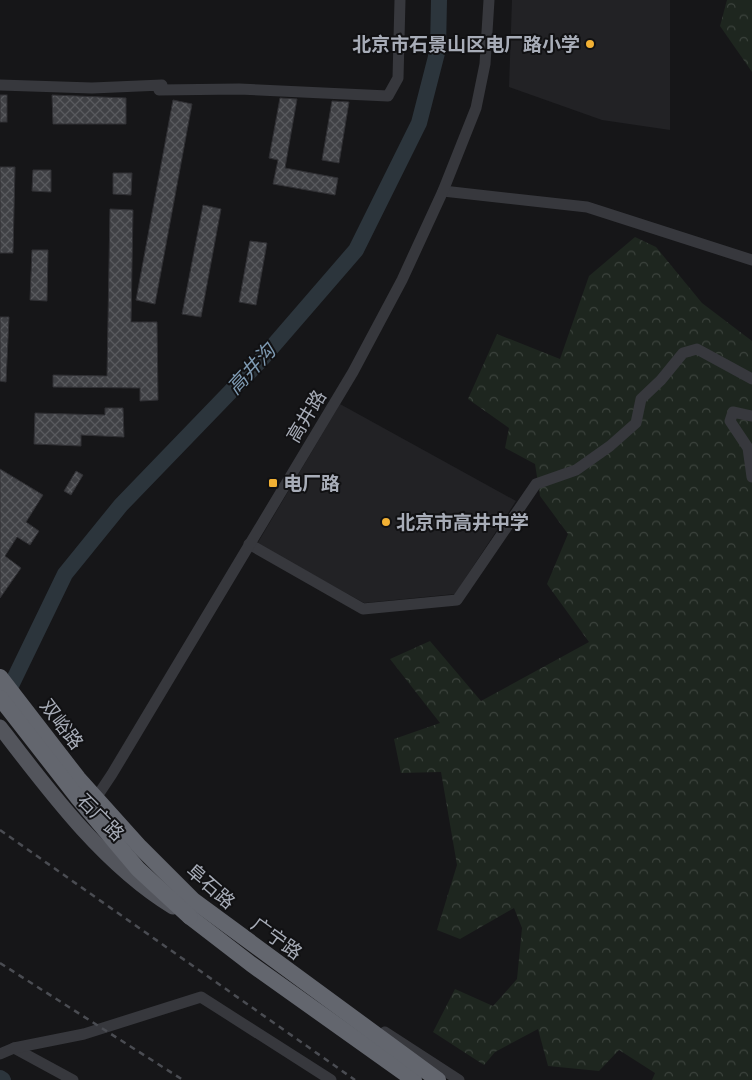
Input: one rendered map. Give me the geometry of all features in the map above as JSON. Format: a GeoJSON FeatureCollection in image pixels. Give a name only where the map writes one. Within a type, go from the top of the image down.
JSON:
{"type":"FeatureCollection","features":[{"type":"Feature","properties":{"kind":"highway","name":"阜石路"},"geometry":{"type":"LineString","coordinates":[[0,677],[78,778],[140,848],[193,900],[438,1080]]}},
{"type":"Feature","properties":{"kind":"highway","name":"阜石路"},"geometry":{"type":"LineString","coordinates":[[0,698],[78,798],[138,869],[190,917],[251,964],[409,1079]]}},
{"type":"Feature","properties":{"kind":"main road","name":"石广路"},"geometry":{"type":"LineString","coordinates":[[0,727],[57,801],[113,858],[150,893],[190,917]]}},
{"type":"Feature","properties":{"kind":"street"},"geometry":{"type":"LineString","coordinates":[[0,85],[92,88],[162,85],[159,90],[239,89],[388,96],[398,78],[400,0]]}},
{"type":"Feature","properties":{"kind":"street","name":"高井路"},"geometry":{"type":"LineString","coordinates":[[80,819],[98,796],[374,334],[443,191],[476,108],[485,64],[489,0]]}},
{"type":"Feature","properties":{"kind":"street"},"geometry":{"type":"LineString","coordinates":[[443,191],[587,207],[752,260]]}},
{"type":"Feature","properties":{"kind":"street"},"geometry":{"type":"LineString","coordinates":[[249,544],[363,609],[457,600],[536,484],[576,470],[610,446],[636,423],[641,399],[661,380],[683,352],[697,349],[752,380]]}},
{"type":"Feature","properties":{"kind":"street"},"geometry":{"type":"LineString","coordinates":[[752,416],[733,412],[730,421],[748,448],[752,477]]}},
{"type":"Feature","properties":{"kind":"street","name":"双峪路"},"geometry":{"type":"LineString","coordinates":[[0,672],[98,796]]}},
{"type":"Feature","properties":{"kind":"street"},"geometry":{"type":"LineString","coordinates":[[0,720],[80,819],[192,926],[274,986],[409,1079]]}},
{"type":"Feature","properties":{"kind":"street","name":"广宁路"},"geometry":{"type":"LineString","coordinates":[[98,796],[139,847],[201,904],[292,970],[459,1080]]}},
{"type":"Feature","properties":{"kind":"street"},"geometry":{"type":"LineString","coordinates":[[0,1054],[14,1048],[84,1034],[202,997],[331,1080]]}},
{"type":"Feature","properties":{"kind":"street"},"geometry":{"type":"LineString","coordinates":[[14,1048],[73,1080]]}},
{"type":"Feature","properties":{"kind":"shaded area","name":"北京市石景山区电厂路小学"},"geometry":{"type":"Polygon","coordinates":[[[512,0],[670,0],[670,130],[602,120],[509,87],[512,0]]]}},
{"type":"Feature","properties":{"kind":"shaded area","name":"北京市高井中学"},"geometry":{"type":"Polygon","coordinates":[[[340,404],[516,501],[455,594],[364,603],[257,544],[340,404]]]}},
{"type":"Feature","properties":{"kind":"green space"},"geometry":{"type":"Polygon","coordinates":[[[727,0],[752,0],[752,72],[720,26],[727,0]]]}},
{"type":"Feature","properties":{"kind":"green space"},"geometry":{"type":"Polygon","coordinates":[[[635,237],[656,247],[702,303],[752,341],[752,1080],[652,1080],[655,1073],[619,1050],[599,1071],[548,1066],[538,1029],[495,1052],[484,1065],[433,1032],[455,989],[493,1006],[517,979],[522,928],[514,908],[460,939],[437,930],[457,865],[441,772],[401,773],[394,739],[440,723],[390,659],[430,641],[481,701],[589,642],[547,584],[568,534],[540,496],[535,464],[505,448],[509,428],[468,399],[497,334],[560,359],[589,276],[635,237]]]}},
{"type":"Feature","properties":{"kind":"building"},"geometry":{"type":"Polygon","coordinates":[[[0,95],[7,95],[7,122],[0,122],[0,95]]]}},
{"type":"Feature","properties":{"kind":"building"},"geometry":{"type":"Polygon","coordinates":[[[52,95],[126,98],[126,124],[53,124],[52,95]]]}},
{"type":"Feature","properties":{"kind":"building"},"geometry":{"type":"Polygon","coordinates":[[[280,98],[297,99],[285,168],[338,178],[335,195],[273,184],[278,160],[269,158],[280,98]]]}},
{"type":"Feature","properties":{"kind":"building"},"geometry":{"type":"Polygon","coordinates":[[[173,100],[192,104],[155,304],[136,300],[173,100]]]}},
{"type":"Feature","properties":{"kind":"building"},"geometry":{"type":"Polygon","coordinates":[[[332,101],[349,102],[339,163],[322,160],[332,101]]]}},
{"type":"Feature","properties":{"kind":"building"},"geometry":{"type":"Polygon","coordinates":[[[0,167],[15,167],[13,253],[0,253],[0,167]]]}},
{"type":"Feature","properties":{"kind":"building"},"geometry":{"type":"Polygon","coordinates":[[[33,170],[51,170],[51,192],[32,191],[33,170]]]}},
{"type":"Feature","properties":{"kind":"building"},"geometry":{"type":"Polygon","coordinates":[[[113,173],[132,173],[131,195],[113,194],[113,173]]]}},
{"type":"Feature","properties":{"kind":"building"},"geometry":{"type":"Polygon","coordinates":[[[203,205],[221,209],[201,317],[182,314],[203,205]]]}},
{"type":"Feature","properties":{"kind":"building"},"geometry":{"type":"Polygon","coordinates":[[[110,209],[133,210],[131,322],[157,322],[158,400],[140,401],[140,388],[53,387],[53,375],[107,376],[110,209]]]}},
{"type":"Feature","properties":{"kind":"building"},"geometry":{"type":"Polygon","coordinates":[[[250,241],[267,243],[256,305],[239,302],[250,241]]]}},
{"type":"Feature","properties":{"kind":"building"},"geometry":{"type":"Polygon","coordinates":[[[32,250],[48,250],[47,301],[30,300],[32,250]]]}},
{"type":"Feature","properties":{"kind":"building"},"geometry":{"type":"Polygon","coordinates":[[[0,317],[9,317],[6,382],[0,381],[0,317]]]}},
{"type":"Feature","properties":{"kind":"building"},"geometry":{"type":"Polygon","coordinates":[[[105,408],[123,408],[124,437],[81,435],[81,446],[34,444],[35,413],[105,415],[105,408]]]}},
{"type":"Feature","properties":{"kind":"building"},"geometry":{"type":"Polygon","coordinates":[[[0,469],[43,495],[26,522],[39,531],[30,545],[17,537],[5,556],[21,568],[0,598],[0,469]]]}},
{"type":"Feature","properties":{"kind":"building"},"geometry":{"type":"Polygon","coordinates":[[[76,471],[83,475],[71,495],[64,491],[76,471]]]}},
{"type":"Feature","properties":{"kind":"waterway","name":"高井沟"},"geometry":{"type":"LineString","coordinates":[[4,700],[65,574],[121,505],[260,361],[356,250],[419,123],[438,49],[439,0]]}},
{"type":"Feature","properties":{"kind":"railway"},"geometry":{"type":"LineString","coordinates":[[0,830],[355,1080]]}},
{"type":"Feature","properties":{"kind":"railway"},"geometry":{"type":"LineString","coordinates":[[0,963],[183,1080]]}},
{"type":"Feature","properties":{"kind":"place","name":"北京市石景山区电厂路小学"},"geometry":{"type":"Point","coordinates":[590,44]}},
{"type":"Feature","properties":{"kind":"place","name":"电厂路"},"geometry":{"type":"Point","coordinates":[273,483]}},
{"type":"Feature","properties":{"kind":"place","name":"北京市高井中学"},"geometry":{"type":"Point","coordinates":[386,522]}}]}
